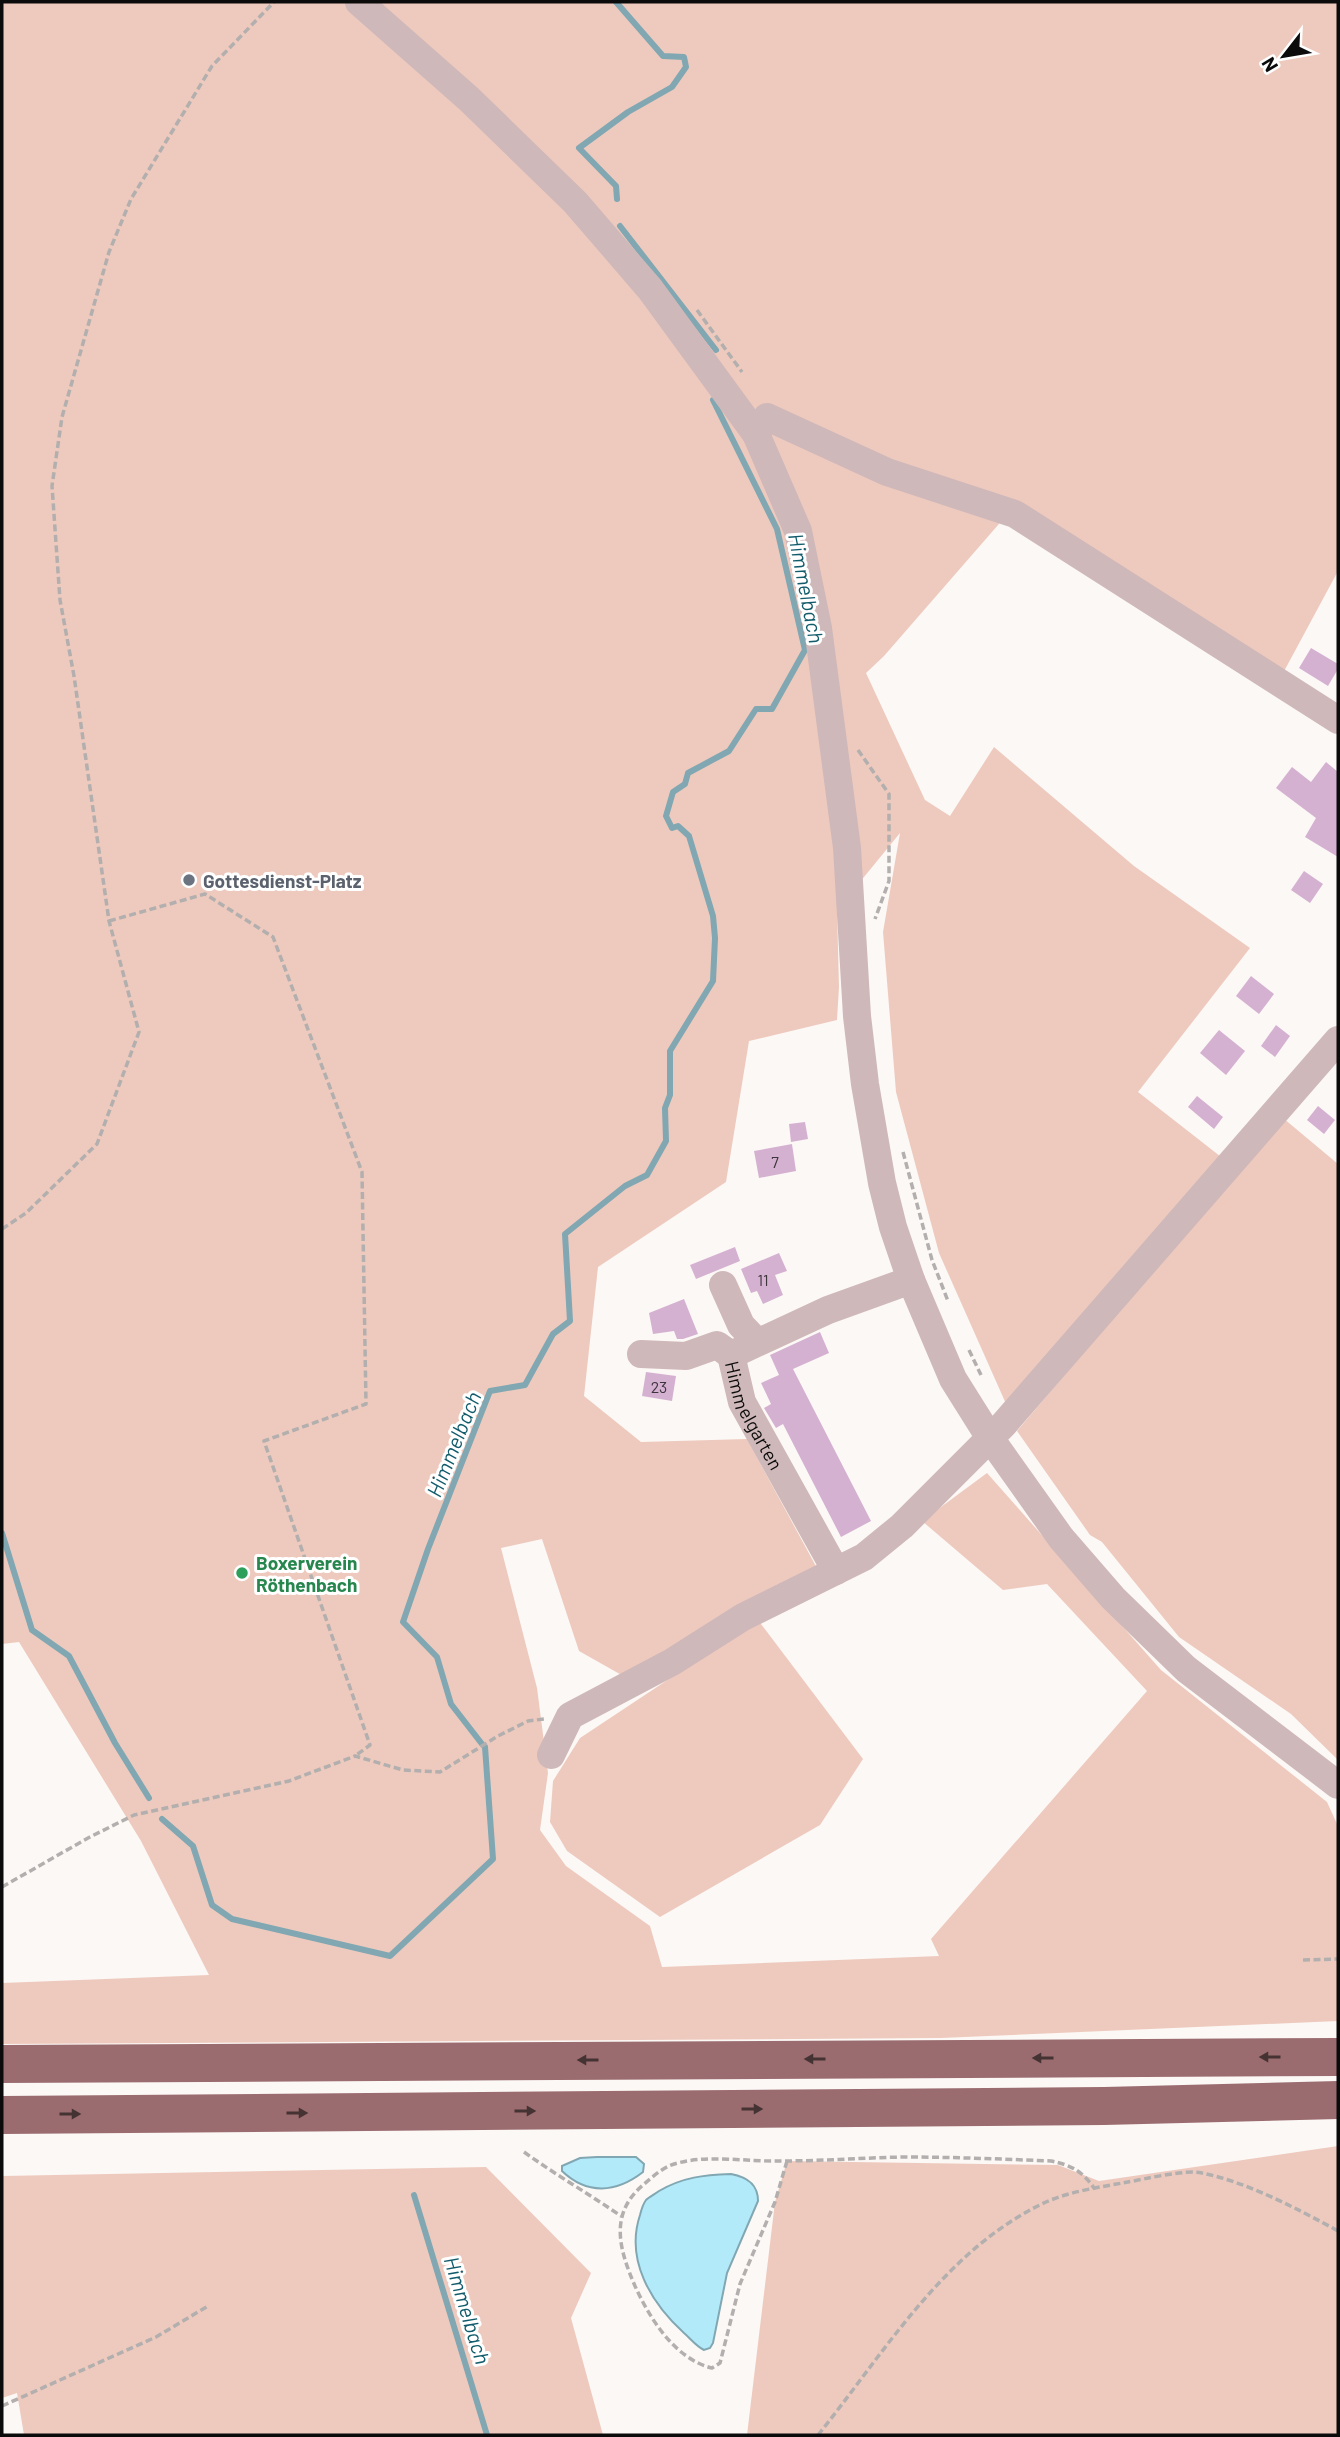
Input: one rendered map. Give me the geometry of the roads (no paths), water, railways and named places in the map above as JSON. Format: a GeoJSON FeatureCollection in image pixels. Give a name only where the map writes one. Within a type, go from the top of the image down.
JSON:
{"type":"FeatureCollection","features":[{"type":"Feature","properties":{"kind":"highway"},"geometry":{"type":"LineString","coordinates":[[2,2064],[1338,2057]]}},
{"type":"Feature","properties":{"kind":"highway"},"geometry":{"type":"LineString","coordinates":[[2,2115],[1104,2106],[1338,2099]]}},
{"type":"Feature","properties":{"kind":"street"},"geometry":{"type":"LineString","coordinates":[[359,2],[469,99],[575,202],[649,289],[757,433],[799,531],[818,628],[847,848],[857,1016],[865,1084],[882,1183],[911,1280],[953,1378],[990,1438],[1060,1538],[1113,1598],[1186,1669],[1338,1785]]}},
{"type":"Feature","properties":{"kind":"street"},"geometry":{"type":"LineString","coordinates":[[757,433],[767,416],[887,472],[1015,514],[1338,720]]}},
{"type":"Feature","properties":{"kind":"street"},"geometry":{"type":"LineString","coordinates":[[551,1755],[570,1716],[673,1662],[743,1617],[864,1557],[902,1526],[990,1438],[1338,1040]]}},
{"type":"Feature","properties":{"kind":"street","name":"Himmelgarten"},"geometry":{"type":"LineString","coordinates":[[836,1571],[742,1402],[731,1355],[828,1310],[911,1280]]}},
{"type":"Feature","properties":{"kind":"street"},"geometry":{"type":"LineString","coordinates":[[723,1285],[741,1325],[757,1342]]}},
{"type":"Feature","properties":{"kind":"street"},"geometry":{"type":"LineString","coordinates":[[641,1354],[686,1356],[718,1345],[731,1355]]}},
{"type":"Feature","properties":{"kind":"water"},"geometry":{"type":"Polygon","coordinates":[[[636,2157],[644,2164],[643,2172],[622,2184],[602,2188],[581,2184],[562,2171],[562,2166],[580,2158],[636,2157]]]}},
{"type":"Feature","properties":{"kind":"water"},"geometry":{"type":"Polygon","coordinates":[[[731,2174],[742,2177],[754,2186],[758,2201],[727,2273],[713,2343],[710,2348],[704,2350],[672,2321],[652,2294],[639,2264],[636,2232],[645,2202],[659,2191],[694,2178],[731,2174]]]}},
{"type":"Feature","properties":{"kind":"waterway","name":"Himmelbach"},"geometry":{"type":"LineString","coordinates":[[616,2],[663,56],[684,57],[686,67],[672,87],[628,112],[579,148],[616,186],[617,199]]}},
{"type":"Feature","properties":{"kind":"waterway","name":"Himmelbach"},"geometry":{"type":"LineString","coordinates":[[620,226],[716,350]]}},
{"type":"Feature","properties":{"kind":"waterway","name":"Himmelbach"},"geometry":{"type":"LineString","coordinates":[[482,1744],[451,1704],[437,1657],[403,1622],[428,1549],[490,1391],[525,1385],[553,1334],[570,1321],[565,1234],[625,1186],[647,1175],[666,1141],[665,1108],[670,1095],[670,1051],[713,981],[715,938],[713,916],[689,836],[678,826],[672,828],[666,816],[673,792],[685,784],[688,773],[729,751],[756,709],[772,709],[805,650],[777,529],[713,400]]}},
{"type":"Feature","properties":{"kind":"waterway","name":"Himmelbach"},"geometry":{"type":"LineString","coordinates":[[2,1533],[32,1630],[69,1656],[115,1743],[149,1798]]}},
{"type":"Feature","properties":{"kind":"waterway","name":"Himmelbach"},"geometry":{"type":"LineString","coordinates":[[162,1819],[193,1846],[212,1905],[232,1919],[390,1956],[493,1859],[485,1747]]}},
{"type":"Feature","properties":{"kind":"waterway","name":"Himmelbach"},"geometry":{"type":"LineString","coordinates":[[414,2195],[487,2435]]}},
{"type":"Feature","properties":{"kind":"place","name":"Gottesdienst-Platz"},"geometry":{"type":"Point","coordinates":[189,880]}},
{"type":"Feature","properties":{"kind":"place","name":"Boxerverein Röthenbach"},"geometry":{"type":"Point","coordinates":[242,1573]}}]}
